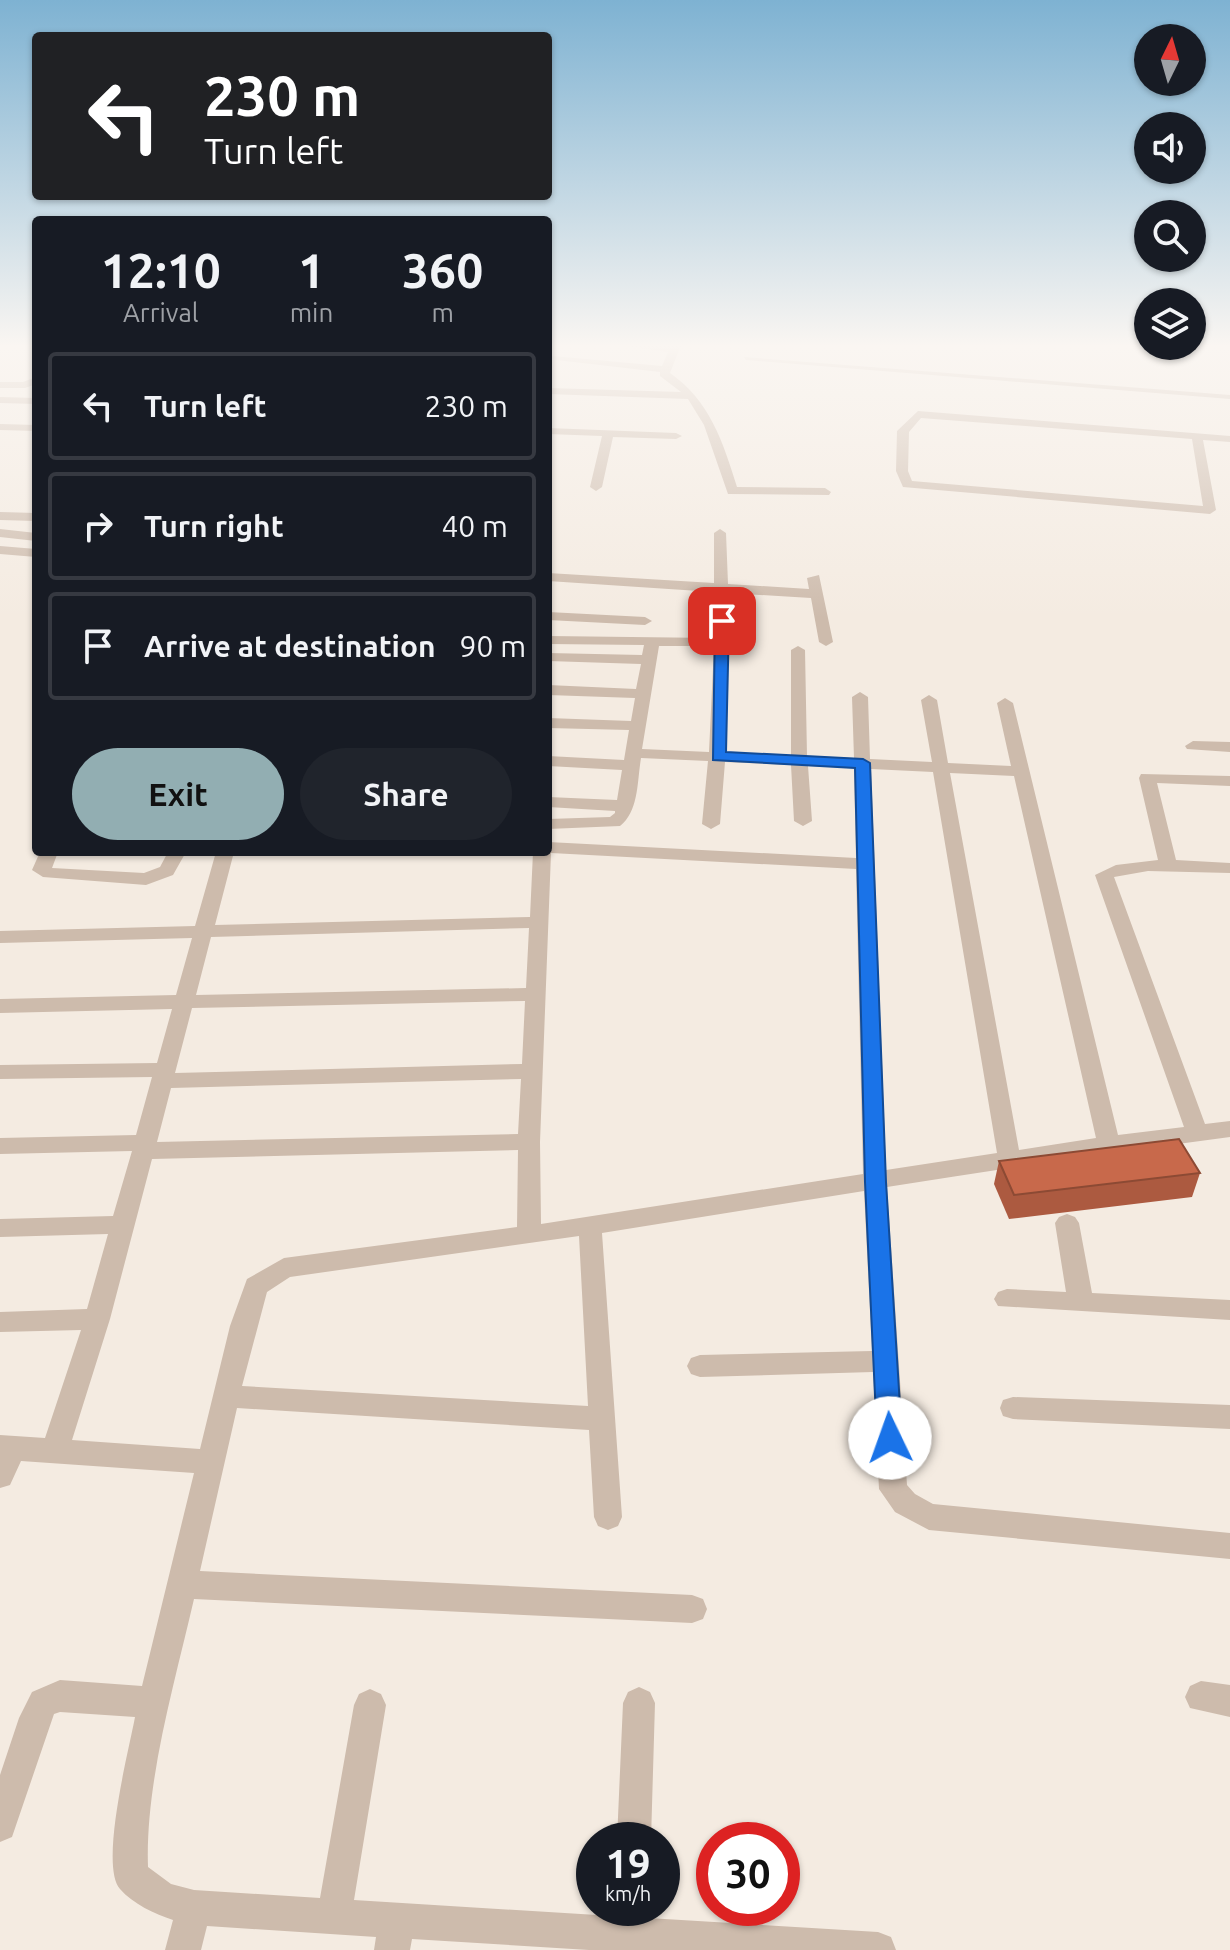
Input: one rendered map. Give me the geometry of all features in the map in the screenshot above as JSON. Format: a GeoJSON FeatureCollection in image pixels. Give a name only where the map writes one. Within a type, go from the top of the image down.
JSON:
{"type":"FeatureCollection","features":[{"type":"Feature","properties":{"kind":"street"},"geometry":{"type":"LineString","coordinates":[[596,487],[607,436]]}},
{"type":"Feature","properties":{"kind":"street"},"geometry":{"type":"LineString","coordinates":[[713,436],[732,491],[825,492]]}},
{"type":"Feature","properties":{"kind":"street"},"geometry":{"type":"LineString","coordinates":[[903,436],[902,471],[907,484],[1210,510],[1197,436],[1230,439]]}},
{"type":"Feature","properties":{"kind":"street"},"geometry":{"type":"LineString","coordinates":[[0,516],[32,517]]}},
{"type":"Feature","properties":{"kind":"street"},"geometry":{"type":"LineString","coordinates":[[0,533],[32,537]]}},
{"type":"Feature","properties":{"kind":"street"},"geometry":{"type":"LineString","coordinates":[[711,824],[718,757],[722,642],[720,533]]}},
{"type":"Feature","properties":{"kind":"street"},"geometry":{"type":"LineString","coordinates":[[0,550],[32,553]]}},
{"type":"Feature","properties":{"kind":"street"},"geometry":{"type":"LineString","coordinates":[[552,577],[721,595]]}},
{"type":"Feature","properties":{"kind":"street"},"geometry":{"type":"LineString","coordinates":[[814,578],[826,642]]}},
{"type":"Feature","properties":{"kind":"street"},"geometry":{"type":"LineString","coordinates":[[552,588],[721,595],[817,594]]}},
{"type":"Feature","properties":{"kind":"street"},"geometry":{"type":"LineString","coordinates":[[552,616],[645,621]]}},
{"type":"Feature","properties":{"kind":"street"},"geometry":{"type":"LineString","coordinates":[[552,640],[722,642]]}},
{"type":"Feature","properties":{"kind":"street"},"geometry":{"type":"LineString","coordinates":[[552,824],[614,822],[621,819],[626,806],[652,641]]}},
{"type":"Feature","properties":{"kind":"street"},"geometry":{"type":"LineString","coordinates":[[798,650],[803,821]]}},
{"type":"Feature","properties":{"kind":"street"},"geometry":{"type":"LineString","coordinates":[[552,657],[649,660]]}},
{"type":"Feature","properties":{"kind":"street"},"geometry":{"type":"LineString","coordinates":[[552,690],[643,694]]}},
{"type":"Feature","properties":{"kind":"street"},"geometry":{"type":"LineString","coordinates":[[860,697],[875,1182],[893,1489],[905,1503],[929,1517],[1230,1546]]}},
{"type":"Feature","properties":{"kind":"street"},"geometry":{"type":"LineString","coordinates":[[929,700],[1010,1162]]}},
{"type":"Feature","properties":{"kind":"street"},"geometry":{"type":"LineString","coordinates":[[1005,703],[1109,1144]]}},
{"type":"Feature","properties":{"kind":"street"},"geometry":{"type":"LineString","coordinates":[[552,723],[638,726]]}},
{"type":"Feature","properties":{"kind":"street"},"geometry":{"type":"LineString","coordinates":[[1193,746],[1230,747]]}},
{"type":"Feature","properties":{"kind":"street"},"geometry":{"type":"LineString","coordinates":[[552,761],[718,757],[1022,771]]}},
{"type":"Feature","properties":{"kind":"street"},"geometry":{"type":"LineString","coordinates":[[1169,867],[1147,778],[1230,781]]}},
{"type":"Feature","properties":{"kind":"street"},"geometry":{"type":"LineString","coordinates":[[552,802],[626,806]]}},
{"type":"Feature","properties":{"kind":"street"},"geometry":{"type":"LineString","coordinates":[[552,847],[866,864]]}},
{"type":"Feature","properties":{"kind":"street"},"geometry":{"type":"LineString","coordinates":[[47,856],[41,870],[49,873],[146,879],[167,871],[175,856]]}},
{"type":"Feature","properties":{"kind":"street"},"geometry":{"type":"LineString","coordinates":[[55,1450],[97,1319],[224,856]]}},
{"type":"Feature","properties":{"kind":"street"},"geometry":{"type":"LineString","coordinates":[[529,1235],[529,1142],[542,856]]}},
{"type":"Feature","properties":{"kind":"street"},"geometry":{"type":"LineString","coordinates":[[1197,1133],[1104,875],[1114,869],[1230,868]]}},
{"type":"Feature","properties":{"kind":"street"},"geometry":{"type":"LineString","coordinates":[[0,937],[540,922]]}},
{"type":"Feature","properties":{"kind":"street"},"geometry":{"type":"LineString","coordinates":[[0,1006],[536,994]]}},
{"type":"Feature","properties":{"kind":"street"},"geometry":{"type":"LineString","coordinates":[[0,1072],[164,1076],[532,1071]]}},
{"type":"Feature","properties":{"kind":"street"},"geometry":{"type":"LineString","coordinates":[[878,1950],[630,1931],[394,1934],[334,1917],[194,1908],[162,1899],[131,1876],[130,1833],[154,1703],[226,1396],[256,1286],[284,1268],[529,1235],[1010,1162],[1109,1144],[1230,1129]]}},
{"type":"Feature","properties":{"kind":"street"},"geometry":{"type":"LineString","coordinates":[[0,1146],[529,1142]]}},
{"type":"Feature","properties":{"kind":"street"},"geometry":{"type":"LineString","coordinates":[[1067,1223],[1081,1303]]}},
{"type":"Feature","properties":{"kind":"street"},"geometry":{"type":"LineString","coordinates":[[0,1228],[123,1225]]}},
{"type":"Feature","properties":{"kind":"street"},"geometry":{"type":"LineString","coordinates":[[590,1226],[608,1517]]}},
{"type":"Feature","properties":{"kind":"street"},"geometry":{"type":"LineString","coordinates":[[1007,1299],[1230,1310]]}},
{"type":"Feature","properties":{"kind":"street"},"geometry":{"type":"LineString","coordinates":[[0,1322],[97,1319]]}},
{"type":"Feature","properties":{"kind":"street"},"geometry":{"type":"LineString","coordinates":[[700,1366],[886,1361]]}},
{"type":"Feature","properties":{"kind":"street"},"geometry":{"type":"LineString","coordinates":[[226,1396],[604,1419]]}},
{"type":"Feature","properties":{"kind":"street"},"geometry":{"type":"LineString","coordinates":[[1013,1408],[1230,1417]]}},
{"type":"Feature","properties":{"kind":"street"},"geometry":{"type":"LineString","coordinates":[[0,1476],[6,1447],[211,1462]]}},
{"type":"Feature","properties":{"kind":"street"},"geometry":{"type":"LineString","coordinates":[[182,1584],[692,1609]]}},
{"type":"Feature","properties":{"kind":"street"},"geometry":{"type":"LineString","coordinates":[[0,1825],[35,1718],[43,1703],[60,1696],[154,1703]]}},
{"type":"Feature","properties":{"kind":"street"},"geometry":{"type":"LineString","coordinates":[[635,1822],[639,1703]]}},
{"type":"Feature","properties":{"kind":"street"},"geometry":{"type":"LineString","coordinates":[[334,1917],[370,1705]]}},
{"type":"Feature","properties":{"kind":"street"},"geometry":{"type":"LineString","coordinates":[[183,1950],[194,1908]]}},
{"type":"Feature","properties":{"kind":"building"},"geometry":{"type":"Polygon","coordinates":[[[1179,1139],[1200,1173],[1014,1195],[999,1161],[1179,1139]]]}},
{"type":"Feature","properties":{"kind":"route"},"geometry":{"type":"LineString","coordinates":[[722,621],[718,757],[863,763],[875,1182],[890,1438]]}}]}
